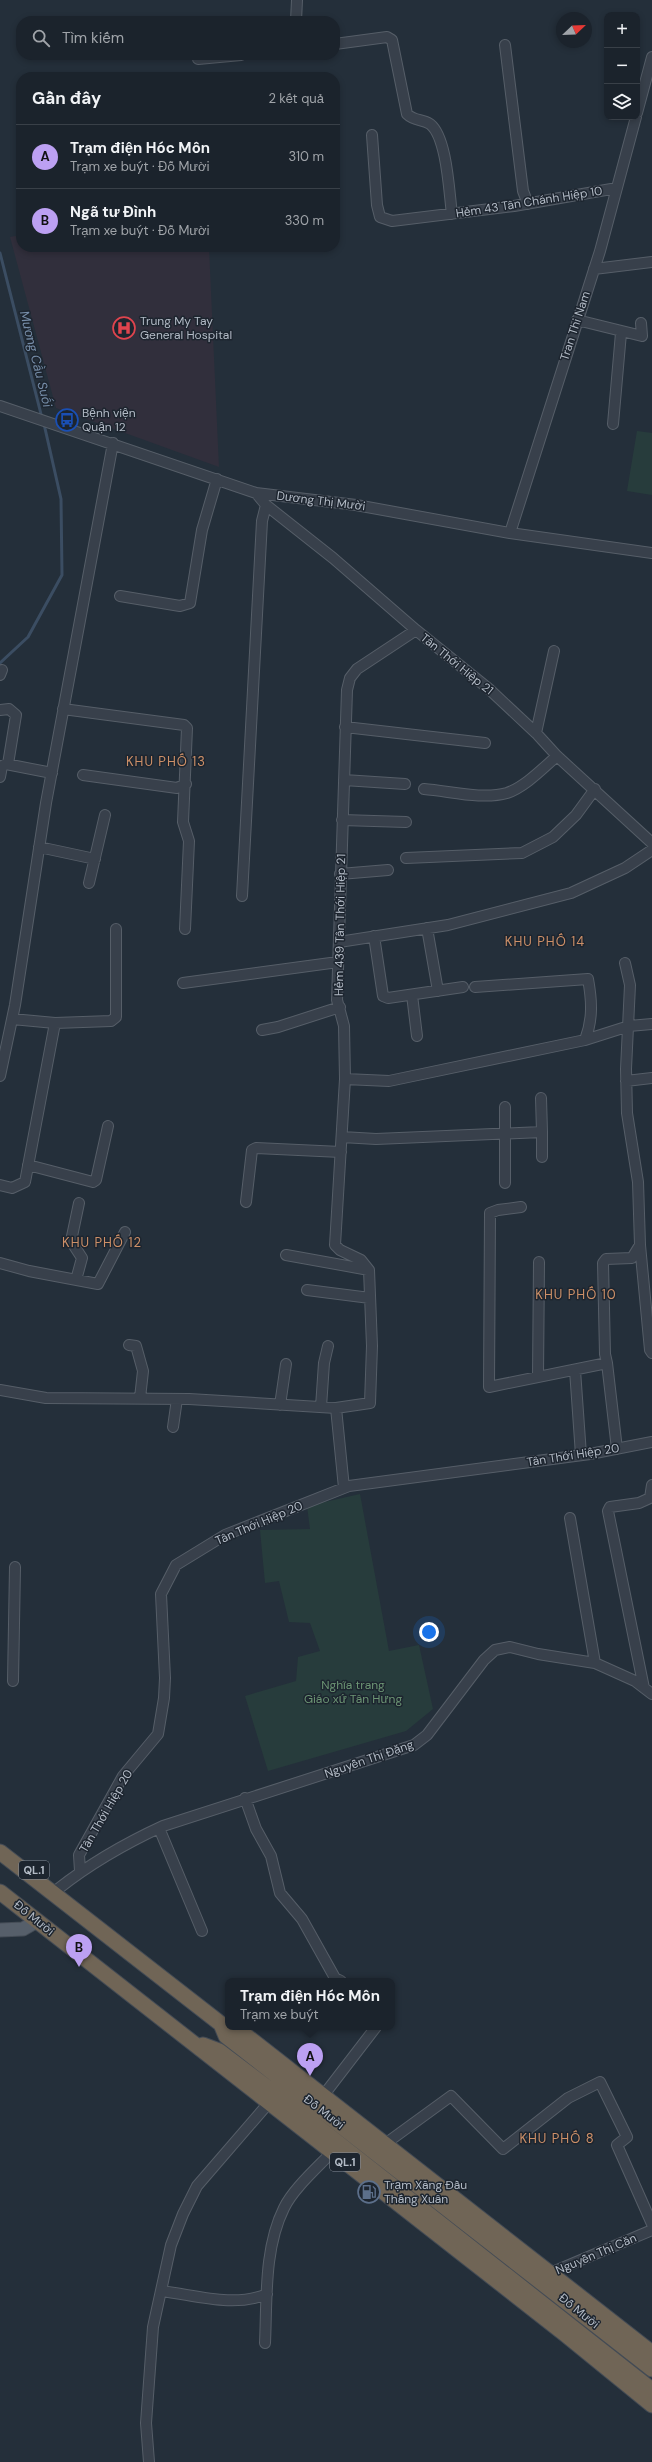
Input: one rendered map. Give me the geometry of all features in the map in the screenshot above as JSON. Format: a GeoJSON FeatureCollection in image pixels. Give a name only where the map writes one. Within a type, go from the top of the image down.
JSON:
{"type":"FeatureCollection","features":[{"type":"Feature","properties":{"kind":"highway","name":"Đỗ Mười"},"geometry":{"type":"LineString","coordinates":[[0,1843],[56,1892],[221,2024],[226,2036],[547,2278],[652,2353]]}},
{"type":"Feature","properties":{"kind":"highway","name":"Đỗ Mười"},"geometry":{"type":"LineString","coordinates":[[0,1852],[56,1892],[225,2020]]}},
{"type":"Feature","properties":{"kind":"highway","name":"Đỗ Mười"},"geometry":{"type":"LineString","coordinates":[[0,1885],[38,1919]]}},
{"type":"Feature","properties":{"kind":"highway","name":"Đỗ Mười"},"geometry":{"type":"LineString","coordinates":[[0,1892],[204,2045],[219,2051],[332,2152],[652,2405]]}},
{"type":"Feature","properties":{"kind":"highway","name":"Đỗ Mười"},"geometry":{"type":"LineString","coordinates":[[238,2030],[385,2144],[547,2278],[652,2369]]}},
{"type":"Feature","properties":{"kind":"highway","name":"Đỗ Mười"},"geometry":{"type":"LineString","coordinates":[[272,2099],[652,2390]]}},
{"type":"Feature","properties":{"kind":"main road"},"geometry":{"type":"LineString","coordinates":[[0,1930],[23,1929],[38,1919]]}},
{"type":"Feature","properties":{"kind":"street"},"geometry":{"type":"LineString","coordinates":[[296,16],[297,0]]}},
{"type":"Feature","properties":{"kind":"street"},"geometry":{"type":"LineString","coordinates":[[340,43],[387,37],[392,40],[408,114],[411,118],[430,124],[441,140],[452,214]]}},
{"type":"Feature","properties":{"kind":"street"},"geometry":{"type":"LineString","coordinates":[[505,45],[523,191],[528,204]]}},
{"type":"Feature","properties":{"kind":"street"},"geometry":{"type":"LineString","coordinates":[[640,105],[648,84],[652,57]]}},
{"type":"Feature","properties":{"kind":"street","name":"Tran Thi Nam"},"geometry":{"type":"LineString","coordinates":[[510,533],[594,268],[635,120]]}},
{"type":"Feature","properties":{"kind":"street","name":"Hẻm 43 Tân Chánh Hiệp 10"},"geometry":{"type":"LineString","coordinates":[[372,135],[377,205],[380,217],[392,221],[528,204],[617,188]]}},
{"type":"Feature","properties":{"kind":"street"},"geometry":{"type":"LineString","coordinates":[[594,268],[652,262]]}},
{"type":"Feature","properties":{"kind":"street"},"geometry":{"type":"LineString","coordinates":[[577,320],[621,333],[642,336],[641,323]]}},
{"type":"Feature","properties":{"kind":"street"},"geometry":{"type":"LineString","coordinates":[[614,424],[621,333]]}},
{"type":"Feature","properties":{"kind":"street","name":"Dương Thị Mười"},"geometry":{"type":"LineString","coordinates":[[0,406],[113,443],[256,493],[356,505],[510,533],[652,553]]}},
{"type":"Feature","properties":{"kind":"street"},"geometry":{"type":"LineString","coordinates":[[0,1076],[12,1019],[52,773],[113,443]]}},
{"type":"Feature","properties":{"kind":"street"},"geometry":{"type":"LineString","coordinates":[[120,596],[180,606],[190,603],[202,530],[217,479]]}},
{"type":"Feature","properties":{"kind":"street","name":"Tân Thới Hiệp 21"},"geometry":{"type":"LineString","coordinates":[[256,493],[266,505],[333,558],[416,630],[489,689],[536,733],[557,756],[595,789],[652,843]]}},
{"type":"Feature","properties":{"kind":"street"},"geometry":{"type":"LineString","coordinates":[[242,896],[262,521],[266,505]]}},
{"type":"Feature","properties":{"kind":"street","name":"Hẻm 439 Tân Thới Hiệp 21"},"geometry":{"type":"LineString","coordinates":[[369,1270],[361,1260],[340,1250],[335,1245],[345,1079],[344,1026],[337,1000],[346,690],[350,678],[357,669],[416,630]]}},
{"type":"Feature","properties":{"kind":"street"},"geometry":{"type":"LineString","coordinates":[[536,733],[554,652]]}},
{"type":"Feature","properties":{"kind":"street"},"geometry":{"type":"LineString","coordinates":[[64,709],[184,725],[187,728],[184,822],[188,841],[185,929]]}},
{"type":"Feature","properties":{"kind":"street"},"geometry":{"type":"LineString","coordinates":[[0,710],[9,710],[16,715],[8,764]]}},
{"type":"Feature","properties":{"kind":"street"},"geometry":{"type":"LineString","coordinates":[[345,727],[485,743]]}},
{"type":"Feature","properties":{"kind":"street"},"geometry":{"type":"LineString","coordinates":[[424,789],[489,795],[508,792],[529,779],[557,756]]}},
{"type":"Feature","properties":{"kind":"street"},"geometry":{"type":"LineString","coordinates":[[0,777],[2,766],[8,764],[52,773]]}},
{"type":"Feature","properties":{"kind":"street"},"geometry":{"type":"LineString","coordinates":[[83,775],[177,788],[186,784]]}},
{"type":"Feature","properties":{"kind":"street"},"geometry":{"type":"LineString","coordinates":[[344,780],[405,784]]}},
{"type":"Feature","properties":{"kind":"street"},"geometry":{"type":"LineString","coordinates":[[406,858],[522,853],[553,837],[576,815],[595,789]]}},
{"type":"Feature","properties":{"kind":"street"},"geometry":{"type":"LineString","coordinates":[[89,883],[105,815]]}},
{"type":"Feature","properties":{"kind":"street"},"geometry":{"type":"LineString","coordinates":[[342,820],[406,822]]}},
{"type":"Feature","properties":{"kind":"street"},"geometry":{"type":"LineString","coordinates":[[39,847],[95,859]]}},
{"type":"Feature","properties":{"kind":"street"},"geometry":{"type":"LineString","coordinates":[[339,942],[427,928],[571,894],[625,868],[652,850]]}},
{"type":"Feature","properties":{"kind":"street"},"geometry":{"type":"LineString","coordinates":[[340,874],[388,870]]}},
{"type":"Feature","properties":{"kind":"street"},"geometry":{"type":"LineString","coordinates":[[427,928],[438,991]]}},
{"type":"Feature","properties":{"kind":"street"},"geometry":{"type":"LineString","coordinates":[[12,1019],[55,1023],[111,1022],[116,1017],[116,929]]}},
{"type":"Feature","properties":{"kind":"street"},"geometry":{"type":"LineString","coordinates":[[374,936],[383,996],[388,998],[463,988]]}},
{"type":"Feature","properties":{"kind":"street"},"geometry":{"type":"LineString","coordinates":[[183,983],[338,962]]}},
{"type":"Feature","properties":{"kind":"street"},"geometry":{"type":"LineString","coordinates":[[626,963],[630,985],[626,1081],[627,1113],[638,1182],[640,1244],[650,1350],[652,1353]]}},
{"type":"Feature","properties":{"kind":"street"},"geometry":{"type":"LineString","coordinates":[[475,987],[588,979],[593,1005],[590,1026],[585,1040]]}},
{"type":"Feature","properties":{"kind":"street"},"geometry":{"type":"LineString","coordinates":[[412,995],[417,1036]]}},
{"type":"Feature","properties":{"kind":"street"},"geometry":{"type":"LineString","coordinates":[[262,1030],[278,1027],[340,1007]]}},
{"type":"Feature","properties":{"kind":"street"},"geometry":{"type":"LineString","coordinates":[[0,1185],[12,1188],[25,1182],[55,1023]]}},
{"type":"Feature","properties":{"kind":"street"},"geometry":{"type":"LineString","coordinates":[[345,1079],[389,1081],[585,1040],[629,1026],[652,1024]]}},
{"type":"Feature","properties":{"kind":"street"},"geometry":{"type":"LineString","coordinates":[[626,1081],[652,1078]]}},
{"type":"Feature","properties":{"kind":"street"},"geometry":{"type":"LineString","coordinates":[[541,1098],[542,1157]]}},
{"type":"Feature","properties":{"kind":"street"},"geometry":{"type":"LineString","coordinates":[[505,1183],[506,1107]]}},
{"type":"Feature","properties":{"kind":"street"},"geometry":{"type":"LineString","coordinates":[[28,1165],[93,1182],[96,1180],[108,1126]]}},
{"type":"Feature","properties":{"kind":"street"},"geometry":{"type":"LineString","coordinates":[[342,1137],[376,1139],[542,1132]]}},
{"type":"Feature","properties":{"kind":"street"},"geometry":{"type":"LineString","coordinates":[[246,1202],[252,1150],[256,1148],[341,1152]]}},
{"type":"Feature","properties":{"kind":"street"},"geometry":{"type":"LineString","coordinates":[[76,1280],[82,1258],[70,1241],[79,1203]]}},
{"type":"Feature","properties":{"kind":"street"},"geometry":{"type":"LineString","coordinates":[[521,1207],[498,1210],[490,1213],[489,1386],[607,1363]]}},
{"type":"Feature","properties":{"kind":"street"},"geometry":{"type":"LineString","coordinates":[[0,1262],[29,1271],[98,1284],[125,1232]]}},
{"type":"Feature","properties":{"kind":"street"},"geometry":{"type":"LineString","coordinates":[[617,1449],[605,1354],[603,1263],[606,1259],[632,1258],[640,1244]]}},
{"type":"Feature","properties":{"kind":"street"},"geometry":{"type":"LineString","coordinates":[[0,1390],[46,1398],[177,1399],[336,1408],[370,1403],[372,1346],[369,1270],[286,1255]]}},
{"type":"Feature","properties":{"kind":"street"},"geometry":{"type":"LineString","coordinates":[[538,1377],[539,1262]]}},
{"type":"Feature","properties":{"kind":"street"},"geometry":{"type":"LineString","coordinates":[[307,1290],[370,1298]]}},
{"type":"Feature","properties":{"kind":"street"},"geometry":{"type":"LineString","coordinates":[[129,1345],[136,1346],[143,1371],[140,1398]]}},
{"type":"Feature","properties":{"kind":"street"},"geometry":{"type":"LineString","coordinates":[[321,1407],[324,1363],[328,1346]]}},
{"type":"Feature","properties":{"kind":"street"},"geometry":{"type":"LineString","coordinates":[[280,1405],[286,1364]]}},
{"type":"Feature","properties":{"kind":"street"},"geometry":{"type":"LineString","coordinates":[[575,1370],[581,1456]]}},
{"type":"Feature","properties":{"kind":"street"},"geometry":{"type":"LineString","coordinates":[[173,1427],[177,1399]]}},
{"type":"Feature","properties":{"kind":"street"},"geometry":{"type":"LineString","coordinates":[[336,1408],[344,1488]]}},
{"type":"Feature","properties":{"kind":"street","name":"Tân Thới Hiệp 20"},"geometry":{"type":"LineString","coordinates":[[80,1871],[80,1855],[123,1776],[158,1734],[164,1698],[165,1678],[161,1594],[176,1566],[225,1535],[344,1488],[581,1456],[652,1442]]}},
{"type":"Feature","properties":{"kind":"street"},"geometry":{"type":"LineString","coordinates":[[648,1691],[608,1511],[610,1507],[640,1503],[650,1498],[652,1485]]}},
{"type":"Feature","properties":{"kind":"street"},"geometry":{"type":"LineString","coordinates":[[570,1518],[594,1663]]}},
{"type":"Feature","properties":{"kind":"street"},"geometry":{"type":"LineString","coordinates":[[13,1681],[15,1567]]}},
{"type":"Feature","properties":{"kind":"street","name":"Nguyễn Thị Đặng"},"geometry":{"type":"LineString","coordinates":[[56,1892],[80,1871],[124,1843],[159,1828],[245,1798],[348,1768],[414,1745],[427,1735],[484,1660],[495,1650],[510,1646],[538,1654],[594,1663],[635,1681],[648,1691]]}},
{"type":"Feature","properties":{"kind":"street"},"geometry":{"type":"LineString","coordinates":[[245,1798],[256,1829],[271,1856],[280,1893],[302,1919],[335,1978]]}},
{"type":"Feature","properties":{"kind":"street"},"geometry":{"type":"LineString","coordinates":[[159,1828],[202,1931]]}},
{"type":"Feature","properties":{"kind":"street"},"geometry":{"type":"LineString","coordinates":[[323,2096],[374,2030]]}},
{"type":"Feature","properties":{"kind":"street"},"geometry":{"type":"LineString","coordinates":[[385,2144],[451,2096],[503,2148],[568,2098],[600,2082],[626,2137],[617,2146],[652,2224]]}},
{"type":"Feature","properties":{"kind":"street"},"geometry":{"type":"LineString","coordinates":[[149,2462],[146,2424],[152,2334],[171,2246],[182,2214],[197,2186],[272,2099]]}},
{"type":"Feature","properties":{"kind":"street"},"geometry":{"type":"LineString","coordinates":[[266,2343],[267,2294],[275,2231],[284,2207],[332,2152]]}},
{"type":"Feature","properties":{"kind":"street","name":"Nguyễn Thị Căn"},"geometry":{"type":"LineString","coordinates":[[547,2278],[652,2230]]}},
{"type":"Feature","properties":{"kind":"street"},"geometry":{"type":"LineString","coordinates":[[161,2290],[233,2301],[256,2298],[267,2294]]}},
{"type":"Feature","properties":{"kind":"shaded area","name":"Trung My Tay General Hospital"},"geometry":{"type":"Polygon","coordinates":[[[16,236],[16,252],[209,252],[219,467],[56,408],[10,237],[16,236]]]}},
{"type":"Feature","properties":{"kind":"green space"},"geometry":{"type":"Polygon","coordinates":[[[637,431],[652,433],[652,495],[627,491],[637,431]]]}},
{"type":"Feature","properties":{"kind":"green space","name":"Nghĩa trang Giáo xứ Tân Hưng"},"geometry":{"type":"Polygon","coordinates":[[[360,1494],[389,1651],[419,1645],[433,1709],[406,1731],[268,1771],[245,1696],[296,1681],[298,1657],[320,1651],[310,1623],[289,1622],[279,1581],[265,1583],[260,1530],[310,1529],[307,1506],[360,1494]]]}},
{"type":"Feature","properties":{"kind":"waterway","name":"Mương Cầu Suối"},"geometry":{"type":"LineString","coordinates":[[0,253],[42,418]]}},
{"type":"Feature","properties":{"kind":"waterway","name":"Mương Cầu Suối"},"geometry":{"type":"LineString","coordinates":[[0,663],[28,637],[62,575],[61,499],[44,424]]}},
{"type":"Feature","properties":{"kind":"place","name":"Trung My Tay General Hospital"},"geometry":{"type":"Point","coordinates":[124,328]}},
{"type":"Feature","properties":{"kind":"place","name":"Bệnh viện Quận 12"},"geometry":{"type":"Point","coordinates":[67,420]}},
{"type":"Feature","properties":{"kind":"place","name":"Ngã tư Đình"},"geometry":{"type":"Point","coordinates":[79,1967]}},
{"type":"Feature","properties":{"kind":"place","name":"Trạm điện Hóc Môn"},"geometry":{"type":"Point","coordinates":[310,2076]}},
{"type":"Feature","properties":{"kind":"place","name":"Trạm Xăng Đầu Thắng Xuân"},"geometry":{"type":"Point","coordinates":[369,2192]}},
{"type":"Feature","properties":{"kind":"district","name":"KHU PHỐ 13"},"geometry":{"type":"Point","coordinates":[166,761]}},
{"type":"Feature","properties":{"kind":"district","name":"KHU PHỐ 14"},"geometry":{"type":"Point","coordinates":[545,941]}},
{"type":"Feature","properties":{"kind":"district","name":"KHU PHỐ 12"},"geometry":{"type":"Point","coordinates":[102,1242]}},
{"type":"Feature","properties":{"kind":"district","name":"KHU PHỐ 10"},"geometry":{"type":"Point","coordinates":[576,1294]}},
{"type":"Feature","properties":{"kind":"district","name":"KHU PHỐ 8"},"geometry":{"type":"Point","coordinates":[557,2138]}}]}
